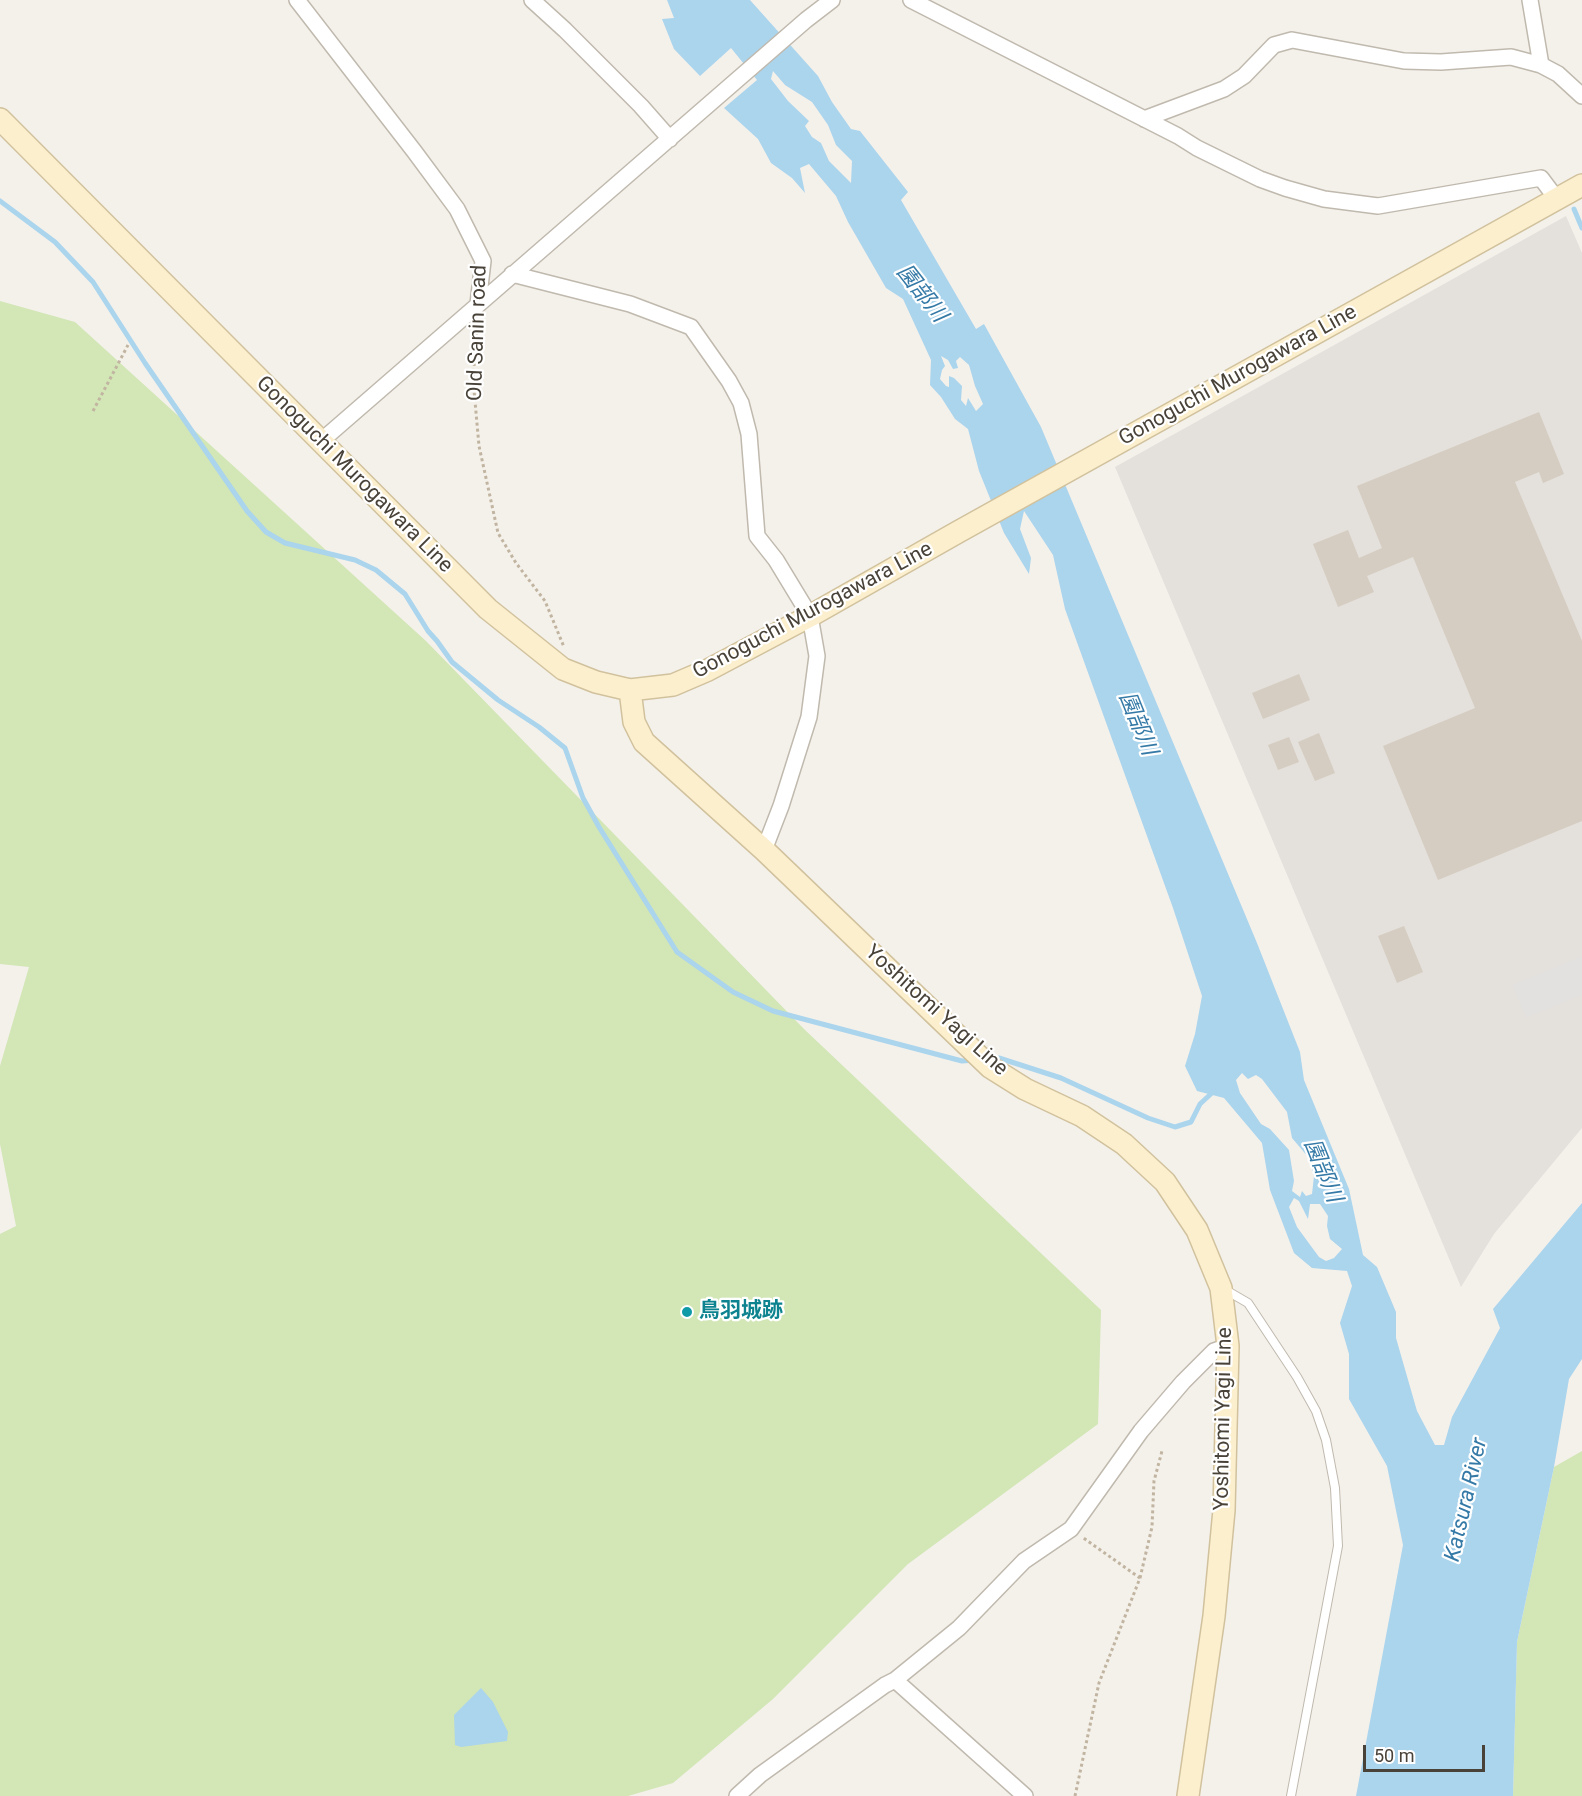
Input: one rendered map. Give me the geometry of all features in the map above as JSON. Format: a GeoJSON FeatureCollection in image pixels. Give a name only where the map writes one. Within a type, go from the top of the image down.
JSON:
{"type":"FeatureCollection","features":[{"type":"Feature","properties":{"kind":"main road","name":"Gonoguchi Murogawara Line"},"geometry":{"type":"LineString","coordinates":[[0,119],[488,609],[562,669],[596,682],[630,690],[673,685],[708,670],[810,616],[1582,185]]}},
{"type":"Feature","properties":{"kind":"main road","name":"Yoshitomi Yagi Line"},"geometry":{"type":"LineString","coordinates":[[630,690],[634,722],[644,742],[764,850],[990,1066],[1025,1089],[1082,1116],[1124,1144],[1165,1182],[1197,1230],[1221,1288],[1228,1346],[1224,1510],[1214,1616],[1188,1796]]}},
{"type":"Feature","properties":{"kind":"street","name":"Old Sanin road"},"geometry":{"type":"LineString","coordinates":[[297,0],[457,209],[483,261],[478,304]]}},
{"type":"Feature","properties":{"kind":"street"},"geometry":{"type":"LineString","coordinates":[[532,0],[641,106],[675,135]]}},
{"type":"Feature","properties":{"kind":"street"},"geometry":{"type":"LineString","coordinates":[[320,442],[806,20],[832,0]]}},
{"type":"Feature","properties":{"kind":"street"},"geometry":{"type":"LineString","coordinates":[[911,0],[1178,136],[1197,148],[1260,179],[1285,188],[1324,199],[1378,206],[1541,178],[1556,198]]}},
{"type":"Feature","properties":{"kind":"street"},"geometry":{"type":"LineString","coordinates":[[1530,0],[1541,65]]}},
{"type":"Feature","properties":{"kind":"street"},"geometry":{"type":"LineString","coordinates":[[1144,119],[1224,88],[1244,76],[1274,45],[1292,40],[1404,61],[1441,62],[1511,57],[1541,65],[1558,74],[1582,96]]}},
{"type":"Feature","properties":{"kind":"street"},"geometry":{"type":"LineString","coordinates":[[512,274],[630,304],[691,327],[729,381],[741,403],[748,434],[757,536],[776,560],[810,616],[817,656],[809,717],[781,806],[764,850]]}},
{"type":"Feature","properties":{"kind":"street"},"geometry":{"type":"LineString","coordinates":[[737,1796],[760,1775],[895,1680],[959,1628],[1024,1561],[1071,1529],[1141,1431],[1183,1382],[1214,1351],[1228,1346]]}},
{"type":"Feature","properties":{"kind":"street"},"geometry":{"type":"LineString","coordinates":[[895,1680],[1025,1796]]}},
{"type":"Feature","properties":{"kind":"lane"},"geometry":{"type":"LineString","coordinates":[[1221,1288],[1248,1303],[1297,1377],[1316,1412],[1326,1440],[1335,1488],[1338,1546],[1291,1796]]}},
{"type":"Feature","properties":{"kind":"path","name":"Old Sanin road"},"geometry":{"type":"LineString","coordinates":[[478,304],[473,379],[479,446],[498,533],[516,563],[545,601],[564,645],[562,669]]}},
{"type":"Feature","properties":{"kind":"path"},"geometry":{"type":"LineString","coordinates":[[93,411],[128,345]]}},
{"type":"Feature","properties":{"kind":"path"},"geometry":{"type":"LineString","coordinates":[[1075,1796],[1099,1683],[1140,1578],[1152,1527],[1154,1481],[1162,1451]]}},
{"type":"Feature","properties":{"kind":"path"},"geometry":{"type":"LineString","coordinates":[[1071,1529],[1140,1578]]}},
{"type":"Feature","properties":{"kind":"shaded area"},"geometry":{"type":"Polygon","coordinates":[[[1566,216],[1582,253],[1582,1128],[1494,1234],[1461,1287],[1115,467],[1566,216]]]}},
{"type":"Feature","properties":{"kind":"shaded area"},"geometry":{"type":"Polygon","coordinates":[[[1582,956],[1582,995],[1526,1018],[1512,985],[1582,956]]]}},
{"type":"Feature","properties":{"kind":"green space"},"geometry":{"type":"Polygon","coordinates":[[[0,301],[75,322],[426,641],[804,1029],[1101,1310],[1098,1424],[908,1564],[773,1699],[673,1783],[628,1796],[0,1796],[0,1234],[16,1226],[0,1144],[0,1066],[29,967],[0,964],[0,301]]]}},
{"type":"Feature","properties":{"kind":"green space"},"geometry":{"type":"Polygon","coordinates":[[[1582,1451],[1582,1796],[1513,1796],[1517,1642],[1554,1467],[1582,1451]]]}},
{"type":"Feature","properties":{"kind":"water"},"geometry":{"type":"Polygon","coordinates":[[[667,0],[750,0],[818,76],[832,102],[851,129],[860,131],[908,192],[901,200],[976,329],[984,324],[1041,427],[1257,943],[1300,1052],[1304,1080],[1349,1189],[1363,1255],[1377,1267],[1396,1312],[1396,1338],[1417,1411],[1435,1445],[1444,1445],[1452,1417],[1500,1328],[1493,1309],[1582,1203],[1582,1359],[1569,1379],[1554,1467],[1517,1642],[1513,1796],[1356,1796],[1403,1545],[1387,1466],[1349,1399],[1349,1354],[1340,1323],[1352,1286],[1347,1271],[1312,1268],[1294,1253],[1270,1190],[1262,1143],[1224,1098],[1197,1091],[1185,1066],[1195,1034],[1202,996],[1173,908],[1065,609],[1053,555],[1024,511],[1020,529],[1031,558],[1029,574],[1004,533],[979,471],[968,429],[955,419],[930,385],[931,360],[903,299],[886,288],[848,222],[836,196],[809,164],[800,168],[805,193],[792,178],[771,163],[758,139],[724,108],[757,80],[731,48],[700,76],[674,49],[662,19],[674,18],[667,0]],[[773,71],[771,79],[788,101],[809,121],[805,126],[812,137],[821,143],[829,161],[851,183],[852,161],[836,145],[828,125],[812,102],[785,85],[773,71]],[[941,356],[945,366],[940,379],[949,387],[949,376],[954,378],[962,386],[961,400],[966,406],[968,398],[976,411],[983,404],[969,365],[960,357],[956,361],[958,368],[953,369],[948,360],[941,356]],[[1242,1073],[1236,1080],[1240,1093],[1261,1124],[1270,1129],[1289,1150],[1294,1181],[1292,1191],[1300,1197],[1302,1191],[1306,1196],[1312,1194],[1314,1176],[1309,1158],[1292,1138],[1287,1112],[1262,1079],[1256,1075],[1248,1079],[1242,1073]],[[1294,1198],[1289,1207],[1297,1227],[1319,1257],[1326,1261],[1334,1258],[1342,1249],[1330,1239],[1327,1226],[1328,1216],[1320,1204],[1310,1204],[1308,1219],[1299,1201],[1294,1198]]]}},
{"type":"Feature","properties":{"kind":"water"},"geometry":{"type":"Polygon","coordinates":[[[481,1688],[493,1702],[508,1732],[507,1741],[461,1747],[455,1745],[454,1715],[481,1688]]]}},
{"type":"Feature","properties":{"kind":"building"},"geometry":{"type":"Polygon","coordinates":[[[1539,412],[1564,474],[1543,483],[1539,472],[1515,482],[1582,641],[1582,821],[1438,880],[1383,746],[1475,708],[1413,557],[1367,576],[1374,592],[1338,607],[1313,544],[1348,530],[1359,558],[1382,548],[1357,486],[1539,412]]]}},
{"type":"Feature","properties":{"kind":"building"},"geometry":{"type":"Polygon","coordinates":[[[1299,674],[1310,700],[1263,719],[1252,693],[1299,674]]]}},
{"type":"Feature","properties":{"kind":"building"},"geometry":{"type":"Polygon","coordinates":[[[1319,733],[1335,773],[1315,781],[1298,742],[1319,733]]]}},
{"type":"Feature","properties":{"kind":"building"},"geometry":{"type":"Polygon","coordinates":[[[1289,737],[1299,762],[1278,770],[1268,745],[1289,737]]]}},
{"type":"Feature","properties":{"kind":"building"},"geometry":{"type":"Polygon","coordinates":[[[1404,926],[1423,972],[1397,983],[1378,936],[1404,926]]]}},
{"type":"Feature","properties":{"kind":"waterway"},"geometry":{"type":"LineString","coordinates":[[0,201],[55,242],[93,282],[145,363],[247,511],[266,532],[285,543],[355,560],[376,570],[405,594],[428,631],[452,662],[498,700],[539,727],[565,748],[583,798],[677,952],[733,992],[773,1011],[962,1061],[975,1060]]}},
{"type":"Feature","properties":{"kind":"waterway"},"geometry":{"type":"LineString","coordinates":[[1574,209],[1582,228]]}},
{"type":"Feature","properties":{"kind":"waterway"},"geometry":{"type":"LineString","coordinates":[[990,1059],[999,1058],[1061,1078],[1148,1118],[1175,1127],[1191,1122],[1200,1104],[1214,1091]]}},
{"type":"Feature","properties":{"kind":"place","name":"鳥羽城跡"},"geometry":{"type":"Point","coordinates":[687,1312]}},
{"type":"Feature","properties":{"kind":"water label","name":"園部川"},"geometry":{"type":"Point","coordinates":[921,294]}},
{"type":"Feature","properties":{"kind":"water label","name":"園部川"},"geometry":{"type":"Point","coordinates":[1137,724]}},
{"type":"Feature","properties":{"kind":"water label","name":"園部川"},"geometry":{"type":"Point","coordinates":[1322,1171]}},
{"type":"Feature","properties":{"kind":"water label","name":"Katsura River"},"geometry":{"type":"Point","coordinates":[1467,1500]}}]}
